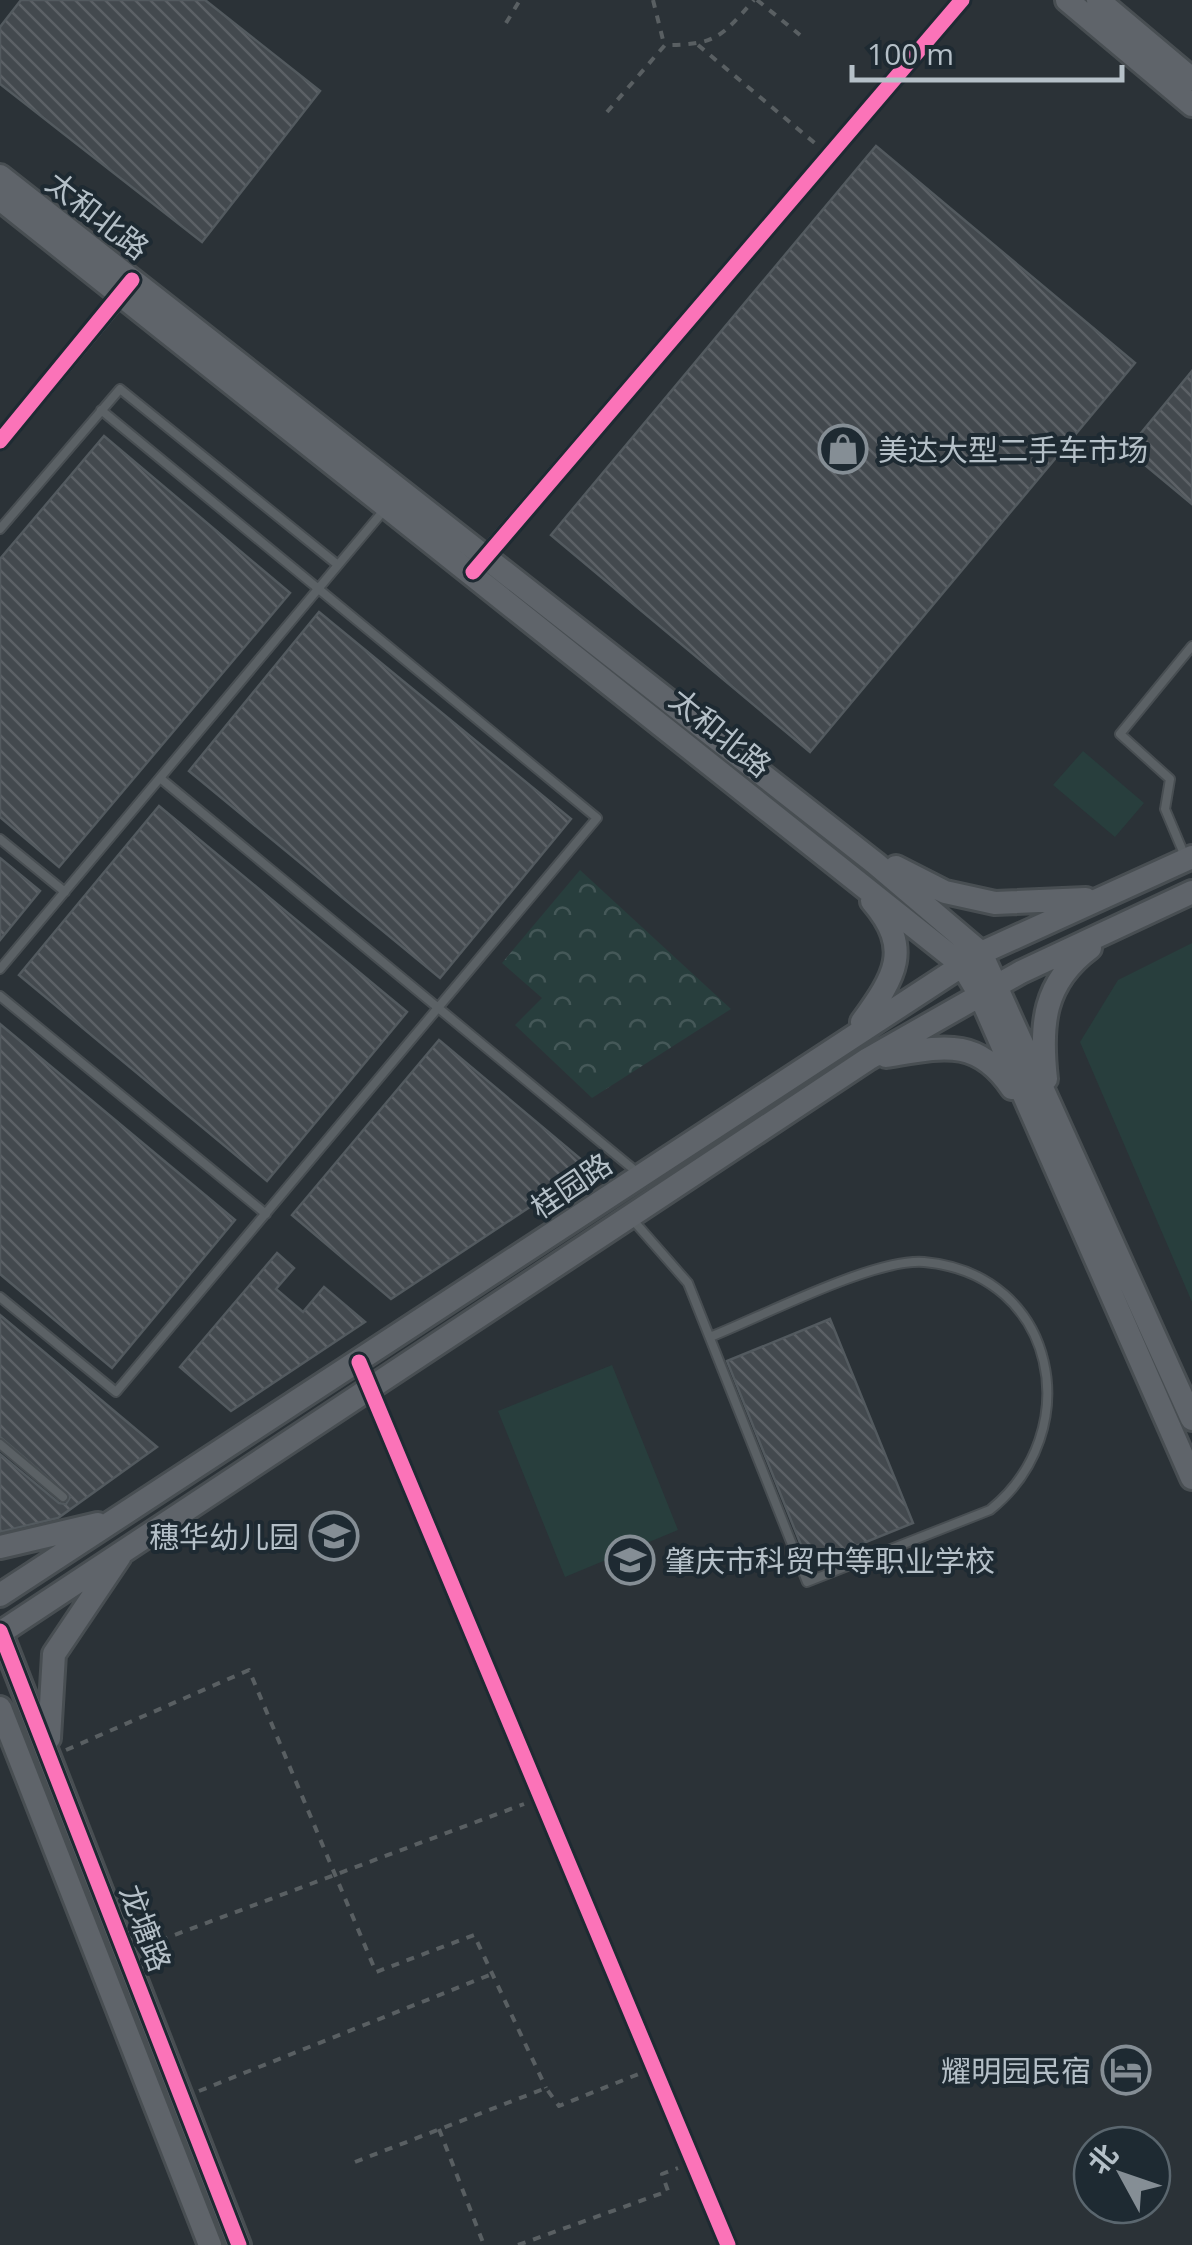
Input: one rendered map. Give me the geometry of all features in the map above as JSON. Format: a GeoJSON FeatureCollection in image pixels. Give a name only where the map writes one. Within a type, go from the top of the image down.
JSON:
{"type":"FeatureCollection","features":[{"type":"Feature","properties":{"kind":"main road"},"geometry":{"type":"LineString","coordinates":[[1067,0],[1192,105]]}},
{"type":"Feature","properties":{"kind":"main road"},"geometry":{"type":"LineString","coordinates":[[1098,0],[1192,78]]}},
{"type":"Feature","properties":{"kind":"main road","name":"太和北路"},"geometry":{"type":"LineString","coordinates":[[0,176],[127,287],[479,565],[875,864],[972,959],[1042,1112],[1192,1478]]}},
{"type":"Feature","properties":{"kind":"main road","name":"太和北路"},"geometry":{"type":"LineString","coordinates":[[0,199],[127,287]]}},
{"type":"Feature","properties":{"kind":"main road","name":"太和北路"},"geometry":{"type":"LineString","coordinates":[[479,565],[843,868],[972,959]]}},
{"type":"Feature","properties":{"kind":"main road","name":"桂园路"},"geometry":{"type":"LineString","coordinates":[[0,1595],[130,1514],[852,1034],[972,959],[1189,858]]}},
{"type":"Feature","properties":{"kind":"main road"},"geometry":{"type":"LineString","coordinates":[[875,864],[897,867],[945,892],[996,903],[1105,898]]}},
{"type":"Feature","properties":{"kind":"main road"},"geometry":{"type":"LineString","coordinates":[[843,868],[886,918],[897,957],[892,976],[852,1034]]}},
{"type":"Feature","properties":{"kind":"main road"},"geometry":{"type":"LineString","coordinates":[[0,1632],[868,1059],[988,990],[1192,892]]}},
{"type":"Feature","properties":{"kind":"main road"},"geometry":{"type":"LineString","coordinates":[[1042,1112],[1042,1033],[1047,998],[1075,959],[1116,928]]}},
{"type":"Feature","properties":{"kind":"main road"},"geometry":{"type":"LineString","coordinates":[[868,1059],[936,1048],[969,1050],[1000,1069],[1042,1112]]}},
{"type":"Feature","properties":{"kind":"main road","name":"太和北路"},"geometry":{"type":"LineString","coordinates":[[1042,1112],[1192,1419]]}},
{"type":"Feature","properties":{"kind":"main road"},"geometry":{"type":"LineString","coordinates":[[0,1547],[130,1514]]}},
{"type":"Feature","properties":{"kind":"main road"},"geometry":{"type":"LineString","coordinates":[[50,1756],[48,1698],[54,1654],[130,1544]]}},
{"type":"Feature","properties":{"kind":"main road","name":"龙塘路"},"geometry":{"type":"LineString","coordinates":[[0,1632],[240,2245]]}},
{"type":"Feature","properties":{"kind":"main road"},"geometry":{"type":"LineString","coordinates":[[0,1708],[210,2245]]}},
{"type":"Feature","properties":{"kind":"main road"},"geometry":{"type":"LineString","coordinates":[[0,1740],[26,1774]]}},
{"type":"Feature","properties":{"kind":"street"},"geometry":{"type":"LineString","coordinates":[[479,565],[962,0]]}},
{"type":"Feature","properties":{"kind":"street"},"geometry":{"type":"LineString","coordinates":[[0,440],[127,287]]}},
{"type":"Feature","properties":{"kind":"street"},"geometry":{"type":"LineString","coordinates":[[359,1362],[728,2245]]}},
{"type":"Feature","properties":{"kind":"lane"},"geometry":{"type":"LineString","coordinates":[[0,529],[120,389],[338,566]]}},
{"type":"Feature","properties":{"kind":"lane"},"geometry":{"type":"LineString","coordinates":[[0,1297],[116,1392],[597,818],[101,410]]}},
{"type":"Feature","properties":{"kind":"lane"},"geometry":{"type":"LineString","coordinates":[[0,969],[394,498]]}},
{"type":"Feature","properties":{"kind":"lane"},"geometry":{"type":"LineString","coordinates":[[1189,858],[1165,809],[1170,778],[1120,734],[1192,646]]}},
{"type":"Feature","properties":{"kind":"lane"},"geometry":{"type":"LineString","coordinates":[[160,778],[640,1175]]}},
{"type":"Feature","properties":{"kind":"lane"},"geometry":{"type":"LineString","coordinates":[[0,839],[65,892]]}},
{"type":"Feature","properties":{"kind":"lane"},"geometry":{"type":"LineString","coordinates":[[0,996],[266,1214]]}},
{"type":"Feature","properties":{"kind":"lane"},"geometry":{"type":"LineString","coordinates":[[629,1216],[688,1282],[710,1338],[807,1582],[990,1510],[1016,1490],[1045,1425],[1048,1380],[1031,1321],[994,1288],[961,1270],[922,1262],[878,1269],[710,1338]]}},
{"type":"Feature","properties":{"kind":"lane"},"geometry":{"type":"LineString","coordinates":[[0,1444],[63,1496]]}},
{"type":"Feature","properties":{"kind":"path"},"geometry":{"type":"LineString","coordinates":[[506,23],[520,0]]}},
{"type":"Feature","properties":{"kind":"path"},"geometry":{"type":"LineString","coordinates":[[653,0],[665,45]]}},
{"type":"Feature","properties":{"kind":"path"},"geometry":{"type":"LineString","coordinates":[[607,112],[665,45],[698,45],[720,38],[755,0],[800,36]]}},
{"type":"Feature","properties":{"kind":"path"},"geometry":{"type":"LineString","coordinates":[[698,45],[829,155]]}},
{"type":"Feature","properties":{"kind":"path"},"geometry":{"type":"LineString","coordinates":[[50,1756],[249,1670],[376,1972],[474,1935],[546,2088],[559,2106],[654,2068]]}},
{"type":"Feature","properties":{"kind":"path"},"geometry":{"type":"LineString","coordinates":[[126,1953],[540,1798]]}},
{"type":"Feature","properties":{"kind":"path"},"geometry":{"type":"LineString","coordinates":[[182,2098],[492,1974]]}},
{"type":"Feature","properties":{"kind":"path"},"geometry":{"type":"LineString","coordinates":[[355,2162],[546,2088]]}},
{"type":"Feature","properties":{"kind":"path"},"geometry":{"type":"LineString","coordinates":[[439,2129],[484,2245]]}},
{"type":"Feature","properties":{"kind":"path"},"geometry":{"type":"LineString","coordinates":[[518,2245],[668,2191],[662,2174],[693,2162]]}},
{"type":"Feature","properties":{"kind":"green space"},"geometry":{"type":"Polygon","coordinates":[[[1083,751],[1144,803],[1115,837],[1053,785],[1083,751]]]}},
{"type":"Feature","properties":{"kind":"green space"},"geometry":{"type":"Polygon","coordinates":[[[580,870],[731,1009],[592,1098],[515,1025],[542,998],[502,963],[580,870]]]}},
{"type":"Feature","properties":{"kind":"green space"},"geometry":{"type":"Polygon","coordinates":[[[1192,943],[1192,1302],[1080,1042],[1118,980],[1192,943]]]}},
{"type":"Feature","properties":{"kind":"green space"},"geometry":{"type":"Polygon","coordinates":[[[612,1365],[678,1530],[565,1577],[498,1411],[612,1365]]]}},
{"type":"Feature","properties":{"kind":"building"},"geometry":{"type":"Polygon","coordinates":[[[21,0],[205,0],[320,91],[202,242],[0,84],[0,27],[21,0]]]}},
{"type":"Feature","properties":{"kind":"building","name":"美达大型二手车市场"},"geometry":{"type":"Polygon","coordinates":[[[876,146],[1135,363],[810,752],[551,535],[876,146]]]}},
{"type":"Feature","properties":{"kind":"building"},"geometry":{"type":"Polygon","coordinates":[[[1192,371],[1192,504],[1127,450],[1192,371]]]}},
{"type":"Feature","properties":{"kind":"building"},"geometry":{"type":"Polygon","coordinates":[[[104,436],[290,593],[59,867],[0,817],[0,559],[104,436]]]}},
{"type":"Feature","properties":{"kind":"building"},"geometry":{"type":"Polygon","coordinates":[[[319,612],[571,819],[440,978],[189,771],[319,612]]]}},
{"type":"Feature","properties":{"kind":"building"},"geometry":{"type":"Polygon","coordinates":[[[159,806],[407,1012],[267,1181],[19,975],[159,806]]]}},
{"type":"Feature","properties":{"kind":"building"},"geometry":{"type":"Polygon","coordinates":[[[0,858],[40,891],[0,940],[0,858]]]}},
{"type":"Feature","properties":{"kind":"building"},"geometry":{"type":"Polygon","coordinates":[[[0,1024],[235,1220],[112,1368],[0,1274],[0,1024]]]}},
{"type":"Feature","properties":{"kind":"building"},"geometry":{"type":"Polygon","coordinates":[[[439,1040],[590,1167],[391,1299],[292,1215],[439,1040]]]}},
{"type":"Feature","properties":{"kind":"building"},"geometry":{"type":"Polygon","coordinates":[[[277,1253],[294,1268],[276,1289],[303,1312],[324,1287],[365,1322],[231,1411],[180,1367],[277,1253]]]}},
{"type":"Feature","properties":{"kind":"building"},"geometry":{"type":"Polygon","coordinates":[[[0,1315],[157,1447],[58,1518],[0,1532],[0,1454],[59,1503],[66,1504],[70,1497],[0,1437],[0,1315]]]}},
{"type":"Feature","properties":{"kind":"building"},"geometry":{"type":"Polygon","coordinates":[[[830,1319],[913,1523],[809,1565],[727,1361],[830,1319]]]}},
{"type":"Feature","properties":{"kind":"cycle path"},"geometry":{"type":"LineString","coordinates":[[473,572],[962,0]]}},
{"type":"Feature","properties":{"kind":"cycle path"},"geometry":{"type":"LineString","coordinates":[[0,441],[132,280]]}},
{"type":"Feature","properties":{"kind":"cycle path"},"geometry":{"type":"LineString","coordinates":[[359,1362],[728,2245]]}},
{"type":"Feature","properties":{"kind":"cycle path"},"geometry":{"type":"LineString","coordinates":[[0,1631],[239,2245]]}},
{"type":"Feature","properties":{"kind":"place","name":"美达大型二手车市场"},"geometry":{"type":"Point","coordinates":[843,449]}},
{"type":"Feature","properties":{"kind":"place","name":"穗华幼儿园"},"geometry":{"type":"Point","coordinates":[334,1536]}},
{"type":"Feature","properties":{"kind":"place","name":"肇庆市科贸中等职业学校"},"geometry":{"type":"Point","coordinates":[630,1560]}},
{"type":"Feature","properties":{"kind":"place","name":"耀明园民宿"},"geometry":{"type":"Point","coordinates":[1126,2070]}}]}
